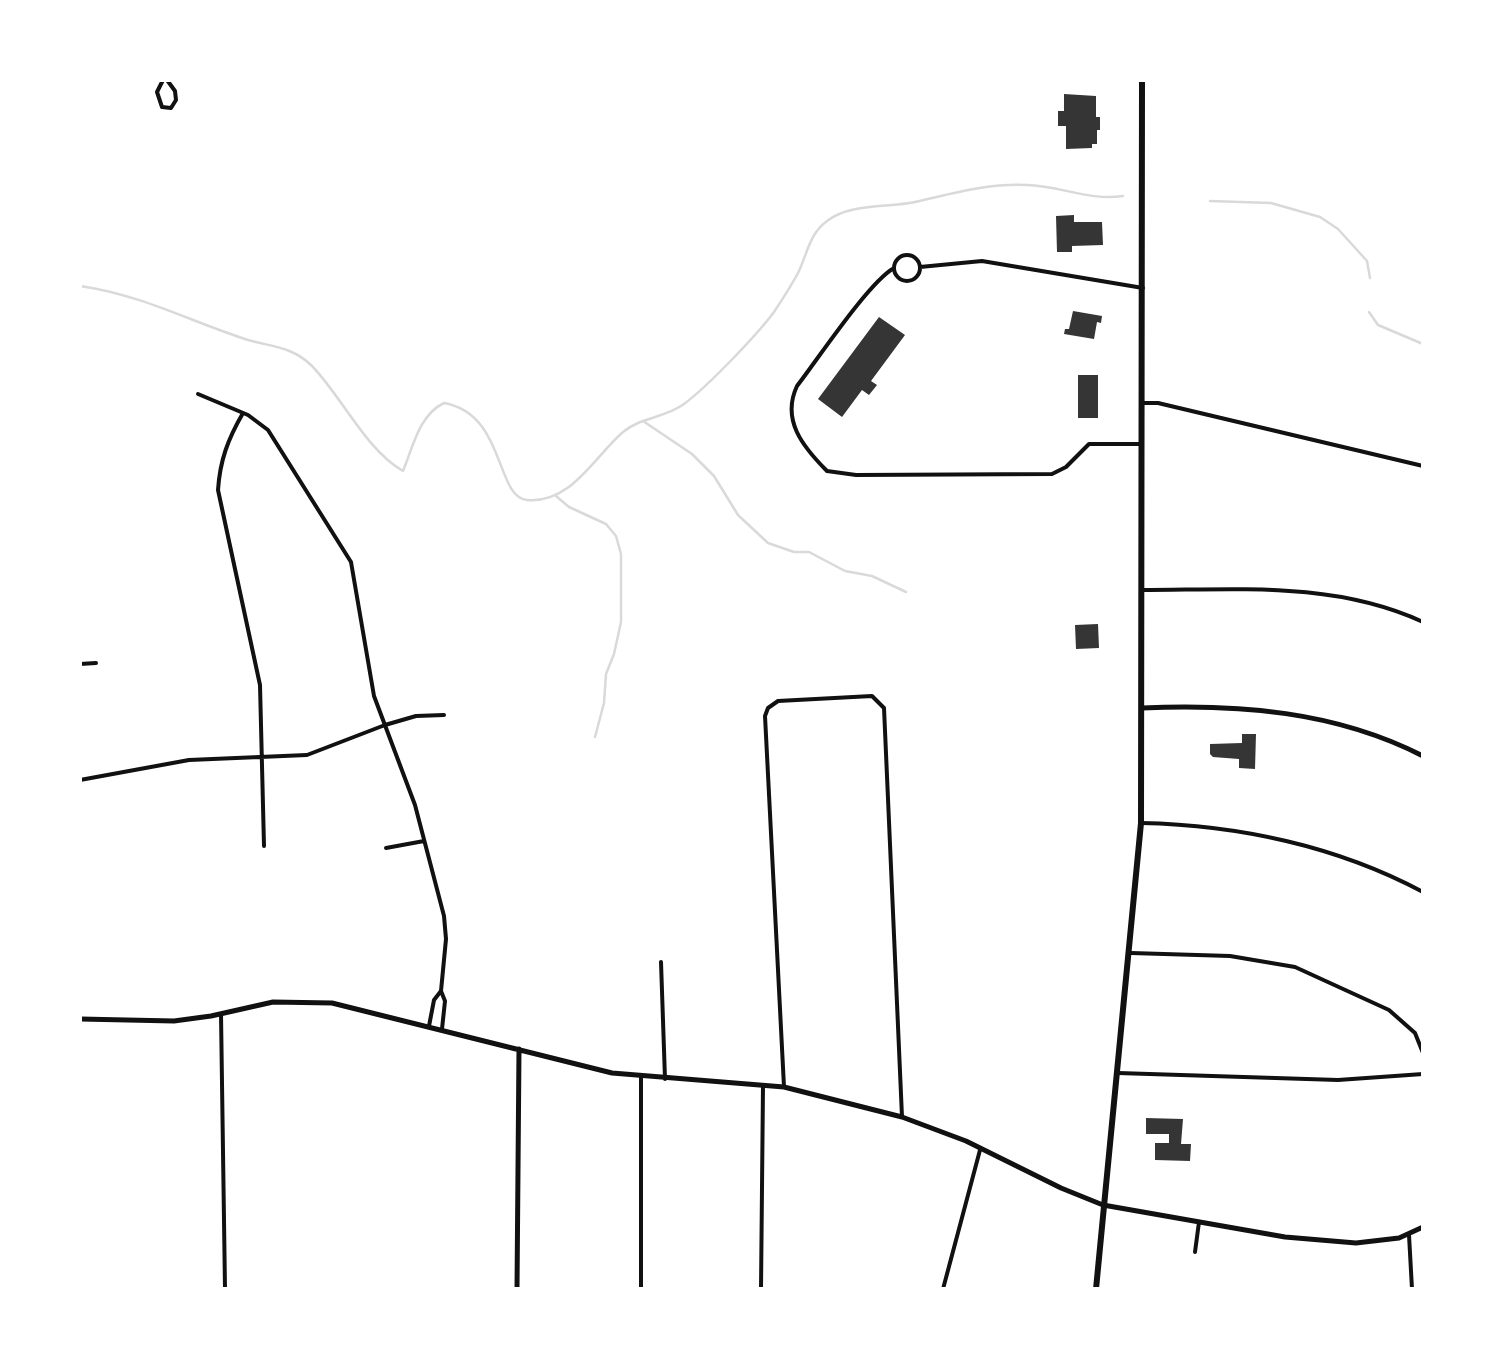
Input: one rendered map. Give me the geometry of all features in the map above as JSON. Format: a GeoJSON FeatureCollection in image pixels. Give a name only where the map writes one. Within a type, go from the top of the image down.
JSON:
{"type":"FeatureCollection","features":[{"type":"Feature","properties":{"kind":"main road"},"geometry":{"type":"LineString","coordinates":[[1096,1289],[1141,823],[1142,80]]}},
{"type":"Feature","properties":{"kind":"street"},"geometry":{"type":"LineString","coordinates":[[165,80],[175,91],[176,100],[171,108],[162,107],[159,102],[157,92],[165,80]]}},
{"type":"Feature","properties":{"kind":"street"},"geometry":{"type":"LineString","coordinates":[[920,267],[916,259],[904,256],[897,260],[796,386],[791,400],[793,426],[827,470],[856,475],[1052,474],[1066,467],[1089,444],[1142,444]]}},
{"type":"Feature","properties":{"kind":"street"},"geometry":{"type":"LineString","coordinates":[[920,267],[982,260],[1142,288]]}},
{"type":"Feature","properties":{"kind":"street"},"geometry":{"type":"LineString","coordinates":[[894,268],[899,279],[907,281],[915,278],[920,267]]}},
{"type":"Feature","properties":{"kind":"street"},"geometry":{"type":"LineString","coordinates":[[198,394],[243,413],[268,430],[351,562],[370,679],[416,805],[446,939],[442,1029]]}},
{"type":"Feature","properties":{"kind":"street"},"geometry":{"type":"LineString","coordinates":[[1142,404],[1158,403],[1423,466]]}},
{"type":"Feature","properties":{"kind":"street"},"geometry":{"type":"LineString","coordinates":[[243,413],[227,441],[218,490],[260,685],[264,846]]}},
{"type":"Feature","properties":{"kind":"street"},"geometry":{"type":"LineString","coordinates":[[1142,590],[1306,590],[1364,602],[1423,622]]}},
{"type":"Feature","properties":{"kind":"street"},"geometry":{"type":"LineString","coordinates":[[80,664],[96,663]]}},
{"type":"Feature","properties":{"kind":"street"},"geometry":{"type":"LineString","coordinates":[[784,1087],[765,716],[778,701],[863,694],[879,700],[884,708],[902,1117]]}},
{"type":"Feature","properties":{"kind":"street"},"geometry":{"type":"LineString","coordinates":[[1142,708],[1204,706],[1302,714],[1363,730],[1423,756]]}},
{"type":"Feature","properties":{"kind":"street"},"geometry":{"type":"LineString","coordinates":[[80,780],[190,760],[306,755],[416,716],[444,715]]}},
{"type":"Feature","properties":{"kind":"street"},"geometry":{"type":"LineString","coordinates":[[1141,823],[1204,826],[1294,842],[1376,870],[1423,892]]}},
{"type":"Feature","properties":{"kind":"street"},"geometry":{"type":"LineString","coordinates":[[386,848],[424,841]]}},
{"type":"Feature","properties":{"kind":"street"},"geometry":{"type":"LineString","coordinates":[[1129,952],[1230,956],[1294,967],[1389,1010],[1423,1036]]}},
{"type":"Feature","properties":{"kind":"street"},"geometry":{"type":"LineString","coordinates":[[661,962],[666,1080]]}},
{"type":"Feature","properties":{"kind":"street"},"geometry":{"type":"LineString","coordinates":[[429,1026],[434,1000],[441,991]]}},
{"type":"Feature","properties":{"kind":"street"},"geometry":{"type":"LineString","coordinates":[[80,1019],[174,1020],[261,1004],[310,1001],[642,1077],[784,1087],[902,1117],[1103,1204],[1285,1238],[1356,1244],[1374,1243],[1423,1227]]}},
{"type":"Feature","properties":{"kind":"street"},"geometry":{"type":"LineString","coordinates":[[221,1014],[225,1289]]}},
{"type":"Feature","properties":{"kind":"street"},"geometry":{"type":"LineString","coordinates":[[1415,1033],[1423,1053]]}},
{"type":"Feature","properties":{"kind":"street"},"geometry":{"type":"LineString","coordinates":[[517,1289],[519,1049]]}},
{"type":"Feature","properties":{"kind":"street"},"geometry":{"type":"LineString","coordinates":[[1116,1073],[1338,1080],[1423,1074]]}},
{"type":"Feature","properties":{"kind":"street"},"geometry":{"type":"LineString","coordinates":[[641,1289],[642,1077]]}},
{"type":"Feature","properties":{"kind":"street"},"geometry":{"type":"LineString","coordinates":[[761,1289],[764,1086]]}},
{"type":"Feature","properties":{"kind":"street"},"geometry":{"type":"LineString","coordinates":[[943,1289],[980,1150]]}},
{"type":"Feature","properties":{"kind":"street"},"geometry":{"type":"LineString","coordinates":[[1194,1252],[1198,1222]]}},
{"type":"Feature","properties":{"kind":"street"},"geometry":{"type":"LineString","coordinates":[[1409,1234],[1412,1289]]}},
{"type":"Feature","properties":{"kind":"building"},"geometry":{"type":"Polygon","coordinates":[[[1064,94],[1096,96],[1100,130],[1092,148],[1066,149],[1066,126],[1058,126],[1058,111],[1064,111],[1064,94]]]}},
{"type":"Feature","properties":{"kind":"building"},"geometry":{"type":"Polygon","coordinates":[[[1074,215],[1074,222],[1102,222],[1103,245],[1072,246],[1072,252],[1057,252],[1056,216],[1074,215]]]}},
{"type":"Feature","properties":{"kind":"building"},"geometry":{"type":"Polygon","coordinates":[[[1073,311],[1102,316],[1094,339],[1064,334],[1073,311]]]}},
{"type":"Feature","properties":{"kind":"building"},"geometry":{"type":"Polygon","coordinates":[[[879,317],[905,335],[871,381],[877,385],[869,395],[862,390],[842,417],[818,399],[879,317]]]}},
{"type":"Feature","properties":{"kind":"building"},"geometry":{"type":"Polygon","coordinates":[[[1078,375],[1098,375],[1098,418],[1078,418],[1078,375]]]}},
{"type":"Feature","properties":{"kind":"building"},"geometry":{"type":"Polygon","coordinates":[[[1098,624],[1099,648],[1076,649],[1075,625],[1098,624]]]}},
{"type":"Feature","properties":{"kind":"building"},"geometry":{"type":"Polygon","coordinates":[[[1242,734],[1256,734],[1255,769],[1239,768],[1239,759],[1210,754],[1210,744],[1242,743],[1242,734]]]}},
{"type":"Feature","properties":{"kind":"building"},"geometry":{"type":"Polygon","coordinates":[[[1146,1118],[1183,1119],[1181,1144],[1191,1144],[1190,1161],[1155,1160],[1155,1143],[1169,1143],[1169,1134],[1146,1134],[1146,1118]]]}},
{"type":"Feature","properties":{"kind":"waterway"},"geometry":{"type":"LineString","coordinates":[[80,286],[143,301],[296,354],[323,379],[377,450],[403,471],[428,415],[444,403],[464,410],[479,422],[489,438],[517,495],[527,500],[543,499],[556,495],[581,477],[623,432],[677,409],[718,373],[774,312],[798,273],[816,232],[837,215],[1012,185],[1098,197],[1123,196]]}},
{"type":"Feature","properties":{"kind":"waterway"},"geometry":{"type":"LineString","coordinates":[[1210,201],[1271,203],[1320,217],[1338,229],[1367,261],[1370,278]]}},
{"type":"Feature","properties":{"kind":"waterway"},"geometry":{"type":"LineString","coordinates":[[1369,312],[1378,325],[1423,344]]}},
{"type":"Feature","properties":{"kind":"waterway"},"geometry":{"type":"LineString","coordinates":[[643,421],[692,454],[714,476],[738,515],[768,543],[794,552],[809,552],[845,571],[872,576],[906,592]]}},
{"type":"Feature","properties":{"kind":"waterway"},"geometry":{"type":"LineString","coordinates":[[556,496],[569,507],[606,524],[616,536],[621,554],[621,622],[606,674],[604,703],[595,737]]}}]}
